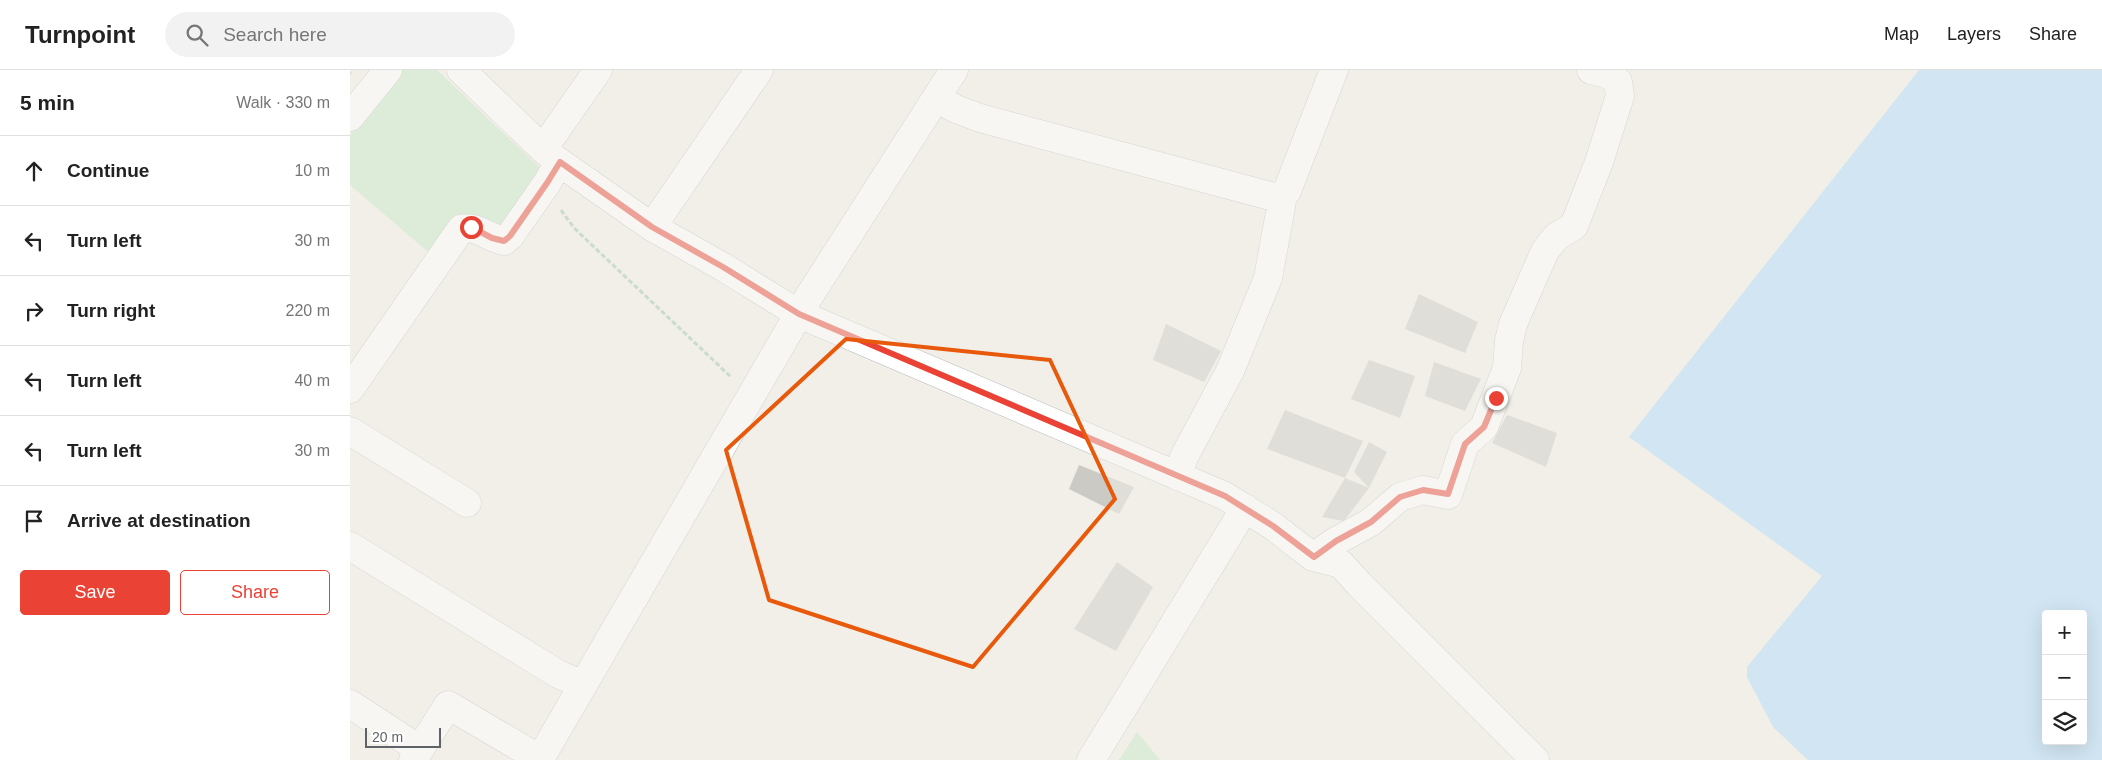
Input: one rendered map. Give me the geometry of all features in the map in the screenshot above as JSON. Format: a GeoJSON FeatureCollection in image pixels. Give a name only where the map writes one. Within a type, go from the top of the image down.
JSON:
{"type":"FeatureCollection","features":[{"type":"Feature","properties":{"kind":"street"},"geometry":{"type":"LineString","coordinates":[[350,117],[388,70]]}},
{"type":"Feature","properties":{"kind":"street"},"geometry":{"type":"LineString","coordinates":[[461,70],[550,165],[799,314],[1225,496],[1273,526],[1314,557],[1341,564],[1535,760]]}},
{"type":"Feature","properties":{"kind":"street"},"geometry":{"type":"LineString","coordinates":[[350,388],[461,229],[471,227],[492,238],[504,241],[510,236],[550,165],[598,70]]}},
{"type":"Feature","properties":{"kind":"street"},"geometry":{"type":"LineString","coordinates":[[652,227],[759,70]]}},
{"type":"Feature","properties":{"kind":"street"},"geometry":{"type":"LineString","coordinates":[[350,704],[416,754],[448,705],[540,759],[799,314],[954,70]]}},
{"type":"Feature","properties":{"kind":"street"},"geometry":{"type":"LineString","coordinates":[[1177,476],[1184,457],[1230,371],[1268,278],[1283,196],[1287,191],[1334,70]]}},
{"type":"Feature","properties":{"kind":"street"},"geometry":{"type":"LineString","coordinates":[[1314,557],[1336,541],[1371,522],[1400,497],[1423,490],[1448,494],[1465,444],[1484,427],[1507,368],[1512,324],[1545,251],[1556,237],[1574,226],[1599,162],[1620,96],[1618,82],[1608,74],[1591,70]]}},
{"type":"Feature","properties":{"kind":"street"},"geometry":{"type":"LineString","coordinates":[[936,98],[956,109],[980,118],[1265,194],[1283,196]]}},
{"type":"Feature","properties":{"kind":"street"},"geometry":{"type":"LineString","coordinates":[[350,431],[467,503]]}},
{"type":"Feature","properties":{"kind":"street"},"geometry":{"type":"LineString","coordinates":[[1091,760],[1245,508]]}},
{"type":"Feature","properties":{"kind":"street"},"geometry":{"type":"LineString","coordinates":[[350,546],[558,674],[583,685]]}},
{"type":"Feature","properties":{"kind":"path"},"geometry":{"type":"LineString","coordinates":[[550,165],[551,195],[574,228],[751,397]]}},
{"type":"Feature","properties":{"kind":"highlighted area"},"geometry":{"type":"Polygon","coordinates":[[[846,339],[1050,360],[1115,499],[973,667],[769,600],[726,450],[846,339]]]}},
{"type":"Feature","properties":{"kind":"green space"},"geometry":{"type":"Polygon","coordinates":[[[401,70],[437,70],[540,168],[504,229],[469,215],[458,215],[435,251],[427,251],[350,185],[350,135],[401,70]]]}},
{"type":"Feature","properties":{"kind":"green space"},"geometry":{"type":"Polygon","coordinates":[[[1137,732],[1160,760],[1119,760],[1137,732]]]}},
{"type":"Feature","properties":{"kind":"water"},"geometry":{"type":"Polygon","coordinates":[[[1919,70],[2102,70],[2102,760],[1808,760],[1773,727],[1747,677],[1747,667],[1822,576],[1629,437],[1919,70]]]}},
{"type":"Feature","properties":{"kind":"building"},"geometry":{"type":"Polygon","coordinates":[[[1419,294],[1478,322],[1465,353],[1405,329],[1419,294]]]}},
{"type":"Feature","properties":{"kind":"building"},"geometry":{"type":"Polygon","coordinates":[[[1166,324],[1221,351],[1204,382],[1153,360],[1166,324]]]}},
{"type":"Feature","properties":{"kind":"building"},"geometry":{"type":"Polygon","coordinates":[[[1369,360],[1415,376],[1400,418],[1351,399],[1369,360]]]}},
{"type":"Feature","properties":{"kind":"building"},"geometry":{"type":"Polygon","coordinates":[[[1434,362],[1481,379],[1465,411],[1425,396],[1434,362]]]}},
{"type":"Feature","properties":{"kind":"building"},"geometry":{"type":"Polygon","coordinates":[[[1285,410],[1363,441],[1345,478],[1267,449],[1285,410]]]}},
{"type":"Feature","properties":{"kind":"building"},"geometry":{"type":"Polygon","coordinates":[[[1507,415],[1557,433],[1546,467],[1492,443],[1507,415]]]}},
{"type":"Feature","properties":{"kind":"building"},"geometry":{"type":"Polygon","coordinates":[[[1369,442],[1387,452],[1369,488],[1354,472],[1369,442]]]}},
{"type":"Feature","properties":{"kind":"building"},"geometry":{"type":"Polygon","coordinates":[[[1079,465],[1134,487],[1119,514],[1069,489],[1079,465]]]}},
{"type":"Feature","properties":{"kind":"building"},"geometry":{"type":"Polygon","coordinates":[[[1345,478],[1369,488],[1344,521],[1322,517],[1345,478]]]}},
{"type":"Feature","properties":{"kind":"building"},"geometry":{"type":"Polygon","coordinates":[[[1117,562],[1153,587],[1116,651],[1074,629],[1117,562]]]}},
{"type":"Feature","properties":{"kind":"railway"},"geometry":{"type":"LineString","coordinates":[[350,73],[353,70]]}},
{"type":"Feature","properties":{"kind":"route"},"geometry":{"type":"LineString","coordinates":[[471,227],[492,238],[504,241],[510,236],[560,162],[652,227],[723,267],[799,314],[1225,496],[1273,526],[1314,557],[1336,541],[1371,522],[1400,497],[1423,490],[1448,494],[1465,444],[1484,427],[1496,398]]}}]}
